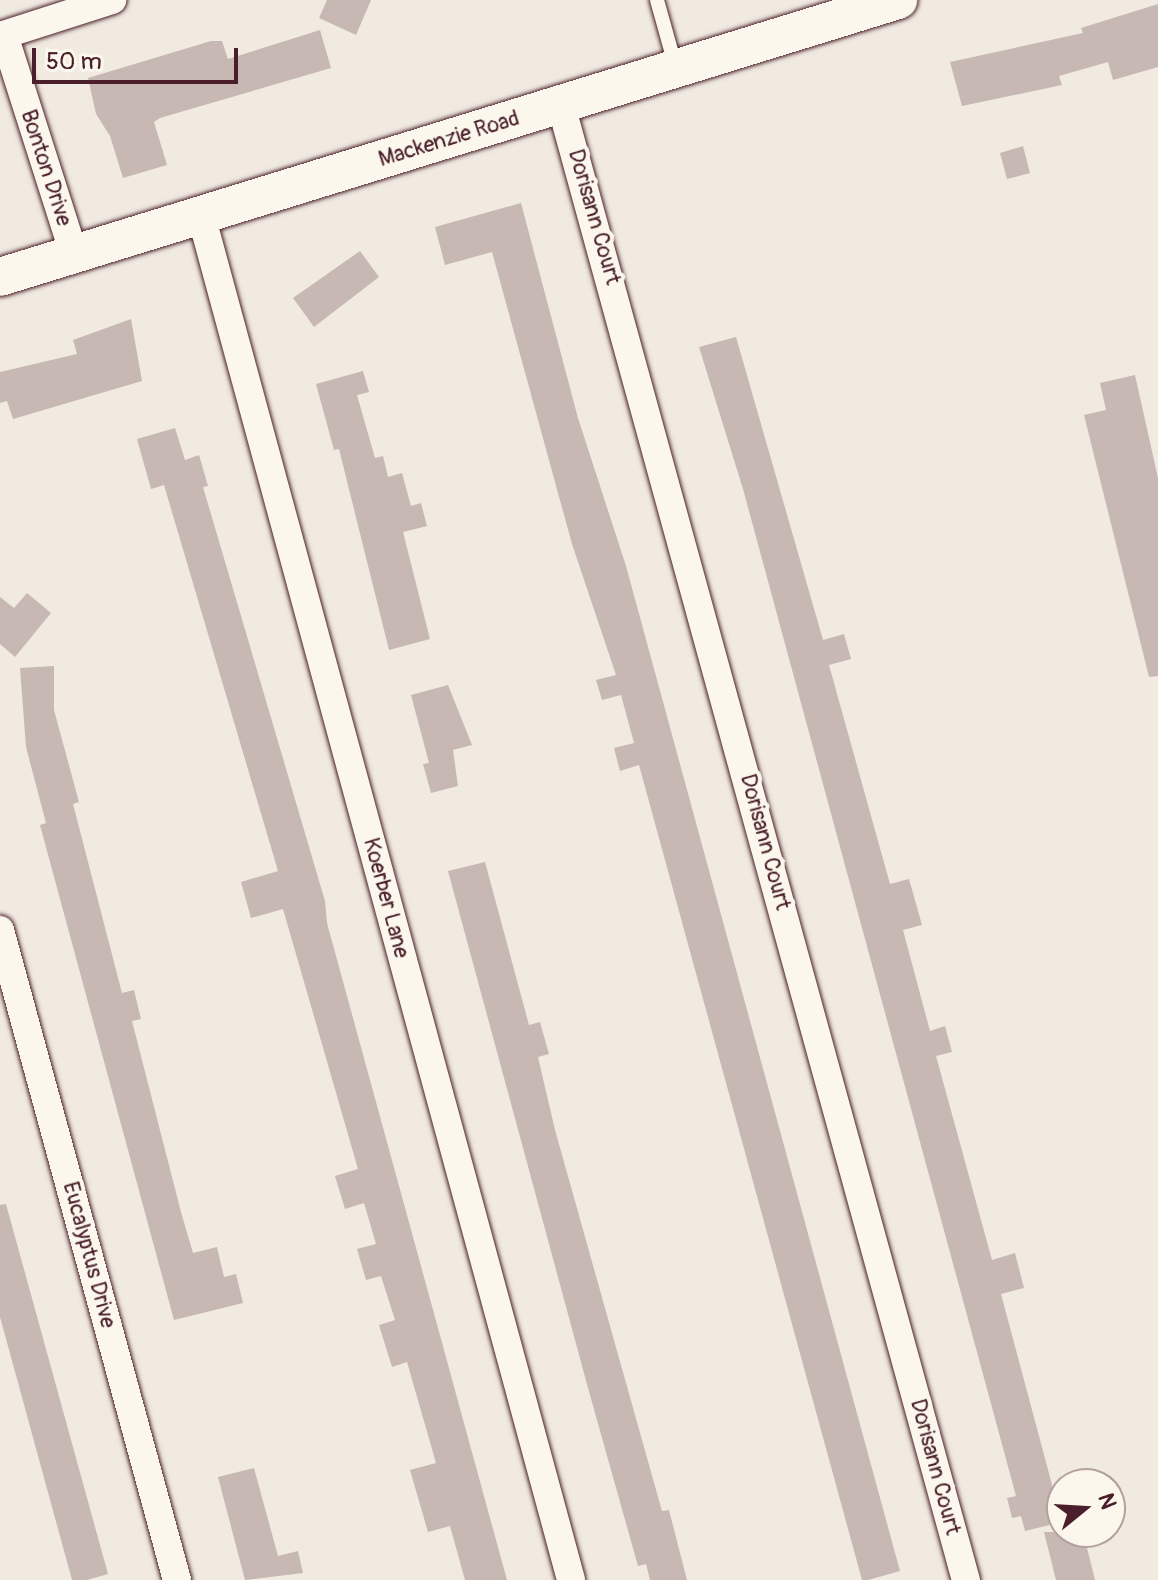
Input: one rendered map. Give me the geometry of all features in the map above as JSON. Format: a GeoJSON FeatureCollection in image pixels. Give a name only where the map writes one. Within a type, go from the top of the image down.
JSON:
{"type":"FeatureCollection","features":[{"type":"Feature","properties":{"kind":"main road","name":"Mackenzie Road"},"geometry":{"type":"LineString","coordinates":[[0,277],[892,1]]}},
{"type":"Feature","properties":{"kind":"street","name":"Bonton Drive"},"geometry":{"type":"LineString","coordinates":[[74,254],[2,36],[112,0]]}},
{"type":"Feature","properties":{"kind":"street","name":"Dorisann Court"},"geometry":{"type":"LineString","coordinates":[[561,105],[966,1580]]}},
{"type":"Feature","properties":{"kind":"street","name":"Koerber Lane"},"geometry":{"type":"LineString","coordinates":[[201,215],[571,1580]]}},
{"type":"Feature","properties":{"kind":"street","name":"Eucalyptus Drive"},"geometry":{"type":"LineString","coordinates":[[0,930],[177,1580]]}},
{"type":"Feature","properties":{"kind":"lane"},"geometry":{"type":"LineString","coordinates":[[657,0],[676,68]]}},
{"type":"Feature","properties":{"kind":"building"},"geometry":{"type":"Polygon","coordinates":[[[327,0],[371,0],[356,35],[319,18],[327,0]]]}},
{"type":"Feature","properties":{"kind":"building"},"geometry":{"type":"Polygon","coordinates":[[[1158,4],[1158,67],[1113,80],[1108,62],[1059,76],[1062,85],[962,106],[950,62],[1083,33],[1081,28],[1158,4]]]}},
{"type":"Feature","properties":{"kind":"building"},"geometry":{"type":"Polygon","coordinates":[[[320,30],[331,68],[160,118],[154,122],[167,165],[123,178],[110,136],[96,114],[88,78],[211,41],[222,41],[228,59],[320,30]]]}},
{"type":"Feature","properties":{"kind":"building"},"geometry":{"type":"Polygon","coordinates":[[[1023,146],[1030,173],[1007,179],[1000,153],[1023,146]]]}},
{"type":"Feature","properties":{"kind":"building"},"geometry":{"type":"Polygon","coordinates":[[[521,203],[578,418],[626,566],[900,1571],[868,1580],[862,1580],[639,765],[620,771],[614,748],[634,743],[621,695],[602,700],[596,680],[616,675],[572,544],[492,252],[445,265],[435,227],[521,203]]]}},
{"type":"Feature","properties":{"kind":"building"},"geometry":{"type":"Polygon","coordinates":[[[360,251],[379,277],[314,327],[293,298],[360,251]]]}},
{"type":"Feature","properties":{"kind":"building"},"geometry":{"type":"Polygon","coordinates":[[[131,319],[142,381],[13,419],[7,401],[0,403],[0,372],[77,354],[73,340],[131,319]]]}},
{"type":"Feature","properties":{"kind":"building"},"geometry":{"type":"Polygon","coordinates":[[[736,337],[823,640],[844,634],[851,659],[829,665],[890,884],[909,879],[922,925],[903,930],[930,1031],[945,1026],[952,1052],[936,1056],[992,1260],[1015,1253],[1024,1288],[1001,1294],[1048,1468],[1046,1526],[1025,1531],[1021,1516],[1012,1518],[1007,1498],[1016,1496],[743,489],[699,347],[736,337]]]}},
{"type":"Feature","properties":{"kind":"building"},"geometry":{"type":"Polygon","coordinates":[[[363,371],[369,392],[357,395],[375,458],[383,456],[388,477],[402,473],[411,506],[421,503],[427,526],[403,532],[430,639],[389,650],[339,449],[334,450],[316,384],[363,371]]]}},
{"type":"Feature","properties":{"kind":"building"},"geometry":{"type":"Polygon","coordinates":[[[1135,375],[1158,478],[1158,676],[1149,677],[1084,415],[1106,410],[1100,383],[1135,375]]]}},
{"type":"Feature","properties":{"kind":"building"},"geometry":{"type":"Polygon","coordinates":[[[175,428],[185,460],[199,455],[208,486],[203,487],[325,901],[327,923],[507,1580],[465,1580],[450,1526],[428,1532],[410,1470],[436,1463],[407,1362],[392,1367],[379,1325],[395,1320],[381,1276],[366,1280],[357,1249],[376,1244],[364,1203],[345,1209],[335,1176],[358,1169],[283,909],[251,918],[241,882],[278,871],[164,485],[151,489],[137,439],[175,428]]]}},
{"type":"Feature","properties":{"kind":"building"},"geometry":{"type":"Polygon","coordinates":[[[27,593],[51,613],[15,657],[0,644],[0,597],[14,608],[27,593]]]}},
{"type":"Feature","properties":{"kind":"building"},"geometry":{"type":"Polygon","coordinates":[[[54,666],[54,710],[79,802],[73,804],[122,993],[134,990],[141,1019],[132,1021],[193,1253],[217,1247],[224,1277],[236,1274],[243,1303],[174,1320],[40,825],[46,823],[26,747],[20,668],[54,666]]]}},
{"type":"Feature","properties":{"kind":"building"},"geometry":{"type":"Polygon","coordinates":[[[448,685],[472,745],[453,750],[458,786],[431,793],[423,764],[429,763],[411,695],[448,685]]]}},
{"type":"Feature","properties":{"kind":"building"},"geometry":{"type":"Polygon","coordinates":[[[485,862],[529,1025],[540,1022],[549,1054],[538,1057],[555,1130],[662,1511],[669,1510],[687,1580],[650,1580],[646,1564],[638,1566],[448,871],[485,862]]]}},
{"type":"Feature","properties":{"kind":"building"},"geometry":{"type":"Polygon","coordinates":[[[6,1204],[108,1574],[87,1580],[72,1580],[0,1317],[0,1205],[6,1204]]]}},
{"type":"Feature","properties":{"kind":"building"},"geometry":{"type":"Polygon","coordinates":[[[254,1468],[278,1556],[298,1551],[303,1573],[245,1580],[218,1477],[254,1468]]]}},
{"type":"Feature","properties":{"kind":"building"},"geometry":{"type":"Polygon","coordinates":[[[1048,1548],[1087,1548],[1095,1580],[1056,1580],[1048,1548]]]}}]}
